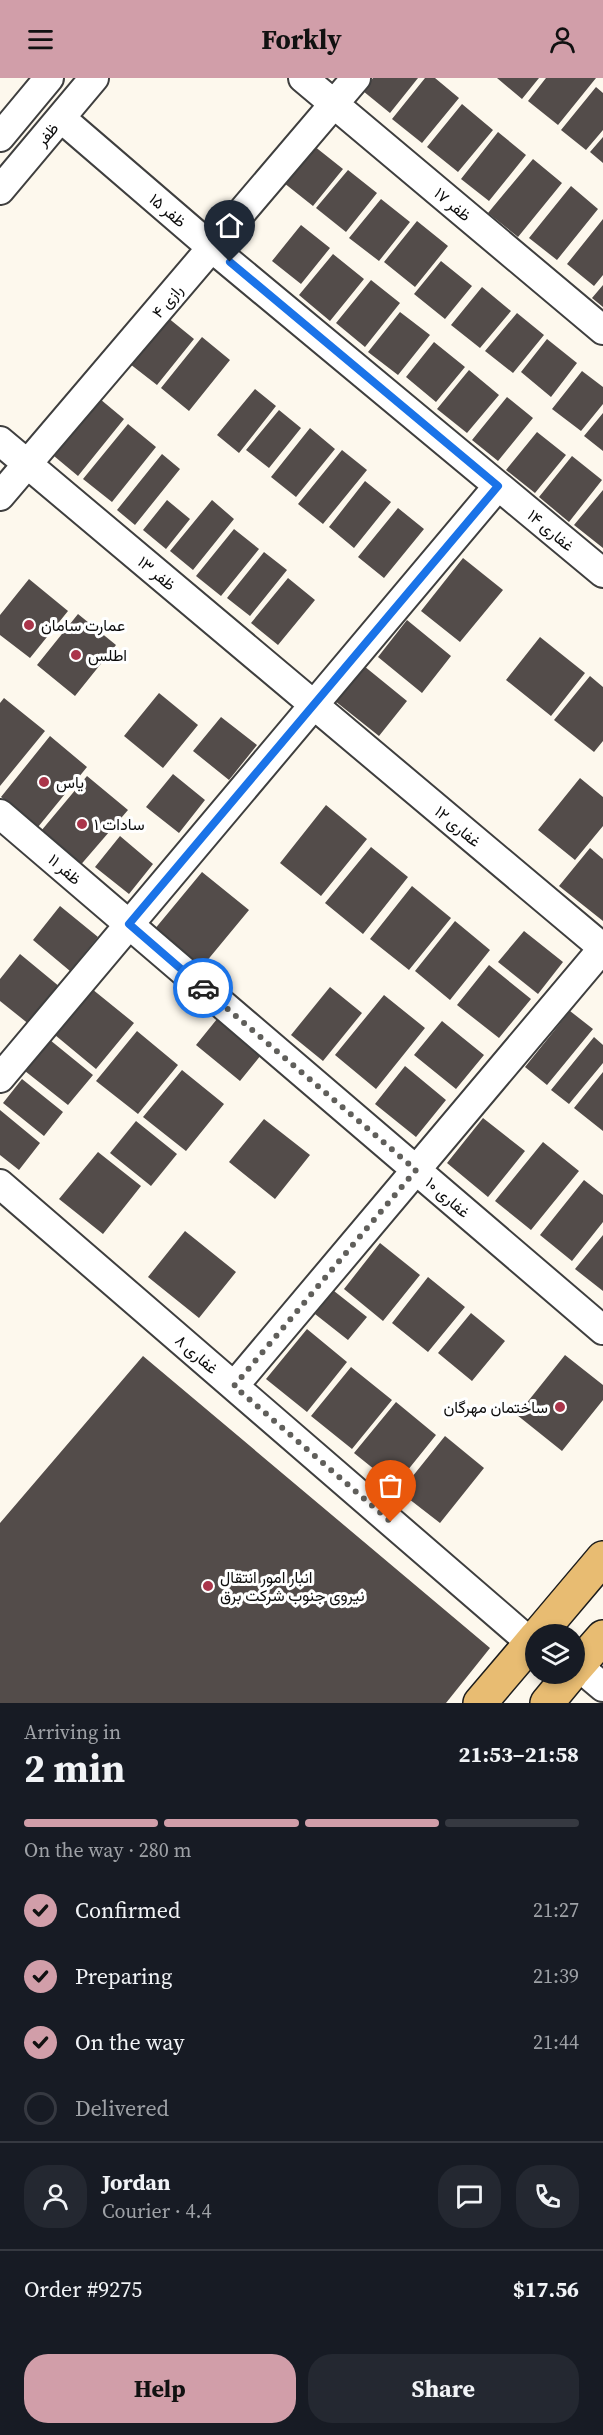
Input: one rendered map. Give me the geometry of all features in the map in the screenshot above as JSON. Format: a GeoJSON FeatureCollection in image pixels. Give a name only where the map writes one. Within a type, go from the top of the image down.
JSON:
{"type":"FeatureCollection","features":[{"type":"Feature","properties":{"kind":"main road"},"geometry":{"type":"LineString","coordinates":[[547,1624],[603,1558]]}},
{"type":"Feature","properties":{"kind":"main road"},"geometry":{"type":"LineString","coordinates":[[585,1658],[603,1637]]}},
{"type":"Feature","properties":{"kind":"main road"},"geometry":{"type":"LineString","coordinates":[[480,1703],[525,1650]]}},
{"type":"Feature","properties":{"kind":"main road"},"geometry":{"type":"LineString","coordinates":[[547,1703],[563,1684]]}},
{"type":"Feature","properties":{"kind":"street","name":"ظفر"},"geometry":{"type":"LineString","coordinates":[[0,136],[49,78]]}},
{"type":"Feature","properties":{"kind":"street","name":"ظفر"},"geometry":{"type":"LineString","coordinates":[[0,190],[94,78]]}},
{"type":"Feature","properties":{"kind":"street","name":"ظفر ۱۷"},"geometry":{"type":"LineString","coordinates":[[303,78],[603,330]]}},
{"type":"Feature","properties":{"kind":"street","name":"رازی ۴"},"geometry":{"type":"LineString","coordinates":[[0,496],[356,78]]}},
{"type":"Feature","properties":{"kind":"street","name":"ظفر ۱۵"},"geometry":{"type":"LineString","coordinates":[[61,118],[212,248],[498,486]]}},
{"type":"Feature","properties":{"kind":"street","name":"ظفر ۱۳"},"geometry":{"type":"LineString","coordinates":[[0,441],[314,705]]}},
{"type":"Feature","properties":{"kind":"street","name":"غفاری ۱۴"},"geometry":{"type":"LineString","coordinates":[[498,486],[603,573]]}},
{"type":"Feature","properties":{"kind":"street"},"geometry":{"type":"LineString","coordinates":[[0,1078],[498,486]]}},
{"type":"Feature","properties":{"kind":"street","name":"غفاری ۱۲"},"geometry":{"type":"LineString","coordinates":[[314,705],[603,948]]}},
{"type":"Feature","properties":{"kind":"street","name":"ظفر ۱۱"},"geometry":{"type":"LineString","coordinates":[[0,814],[129,924]]}},
{"type":"Feature","properties":{"kind":"street","name":"غفاری ۱۰"},"geometry":{"type":"LineString","coordinates":[[129,924],[603,1330]]}},
{"type":"Feature","properties":{"kind":"street"},"geometry":{"type":"LineString","coordinates":[[234,1386],[603,948]]}},
{"type":"Feature","properties":{"kind":"street","name":"غفاری ۸"},"geometry":{"type":"LineString","coordinates":[[0,1184],[234,1386],[525,1630]]}},
{"type":"Feature","properties":{"kind":"street"},"geometry":{"type":"LineString","coordinates":[[585,1676],[603,1687]]}},
{"type":"Feature","properties":{"kind":"building"},"geometry":{"type":"Polygon","coordinates":[[[373,78],[418,78],[390,113],[363,91],[373,78]]]}},
{"type":"Feature","properties":{"kind":"building"},"geometry":{"type":"Polygon","coordinates":[[[425,78],[435,78],[459,98],[422,143],[392,119],[425,78]]]}},
{"type":"Feature","properties":{"kind":"building"},"geometry":{"type":"Polygon","coordinates":[[[497,78],[539,78],[522,99],[497,78]]]}},
{"type":"Feature","properties":{"kind":"building"},"geometry":{"type":"Polygon","coordinates":[[[546,78],[596,78],[558,125],[528,101],[546,78]]]}},
{"type":"Feature","properties":{"kind":"building"},"geometry":{"type":"Polygon","coordinates":[[[596,87],[603,93],[603,130],[586,150],[561,130],[596,87]]]}},
{"type":"Feature","properties":{"kind":"building"},"geometry":{"type":"Polygon","coordinates":[[[462,104],[493,130],[458,172],[427,147],[462,104]]]}},
{"type":"Feature","properties":{"kind":"building"},"geometry":{"type":"Polygon","coordinates":[[[498,132],[526,155],[489,201],[461,179],[498,132]]]}},
{"type":"Feature","properties":{"kind":"building"},"geometry":{"type":"Polygon","coordinates":[[[603,137],[603,163],[590,152],[603,137]]]}},
{"type":"Feature","properties":{"kind":"building"},"geometry":{"type":"Polygon","coordinates":[[[309,142],[343,169],[313,206],[279,179],[309,142]]]}},
{"type":"Feature","properties":{"kind":"building"},"geometry":{"type":"Polygon","coordinates":[[[533,159],[562,183],[518,237],[488,213],[533,159]]]}},
{"type":"Feature","properties":{"kind":"building"},"geometry":{"type":"Polygon","coordinates":[[[348,170],[377,193],[346,232],[316,208],[348,170]]]}},
{"type":"Feature","properties":{"kind":"building"},"geometry":{"type":"Polygon","coordinates":[[[571,186],[598,209],[557,260],[529,238],[571,186]]]}},
{"type":"Feature","properties":{"kind":"building"},"geometry":{"type":"Polygon","coordinates":[[[381,199],[410,222],[379,261],[349,238],[381,199]]]}},
{"type":"Feature","properties":{"kind":"building"},"geometry":{"type":"Polygon","coordinates":[[[603,219],[603,275],[594,286],[567,264],[603,219]]]}},
{"type":"Feature","properties":{"kind":"building"},"geometry":{"type":"Polygon","coordinates":[[[417,221],[448,246],[415,287],[384,262],[417,221]]]}},
{"type":"Feature","properties":{"kind":"building"},"geometry":{"type":"Polygon","coordinates":[[[301,225],[330,248],[301,284],[272,261],[301,225]]]}},
{"type":"Feature","properties":{"kind":"building"},"geometry":{"type":"Polygon","coordinates":[[[333,254],[364,279],[330,321],[299,295],[333,254]]]}},
{"type":"Feature","properties":{"kind":"building"},"geometry":{"type":"Polygon","coordinates":[[[441,261],[472,286],[445,319],[414,294],[441,261]]]}},
{"type":"Feature","properties":{"kind":"building"},"geometry":{"type":"Polygon","coordinates":[[[371,280],[400,303],[365,347],[336,323],[371,280]]]}},
{"type":"Feature","properties":{"kind":"building"},"geometry":{"type":"Polygon","coordinates":[[[603,285],[603,307],[592,298],[603,285]]]}},
{"type":"Feature","properties":{"kind":"building"},"geometry":{"type":"Polygon","coordinates":[[[482,287],[511,311],[480,348],[451,325],[482,287]]]}},
{"type":"Feature","properties":{"kind":"building"},"geometry":{"type":"Polygon","coordinates":[[[400,312],[430,335],[398,375],[368,352],[400,312]]]}},
{"type":"Feature","properties":{"kind":"building"},"geometry":{"type":"Polygon","coordinates":[[[517,313],[544,335],[513,373],[485,351],[517,313]]]}},
{"type":"Feature","properties":{"kind":"building"},"geometry":{"type":"Polygon","coordinates":[[[167,317],[194,339],[157,385],[130,364],[167,317]]]}},
{"type":"Feature","properties":{"kind":"building"},"geometry":{"type":"Polygon","coordinates":[[[202,337],[230,360],[189,411],[161,388],[202,337]]]}},
{"type":"Feature","properties":{"kind":"building"},"geometry":{"type":"Polygon","coordinates":[[[547,339],[577,363],[551,397],[521,372],[547,339]]]}},
{"type":"Feature","properties":{"kind":"building"},"geometry":{"type":"Polygon","coordinates":[[[434,342],[465,367],[436,402],[406,377],[434,342]]]}},
{"type":"Feature","properties":{"kind":"building"},"geometry":{"type":"Polygon","coordinates":[[[469,370],[499,395],[467,433],[437,409],[469,370]]]}},
{"type":"Feature","properties":{"kind":"building"},"geometry":{"type":"Polygon","coordinates":[[[582,371],[603,387],[603,404],[581,431],[552,409],[582,371]]]}},
{"type":"Feature","properties":{"kind":"building"},"geometry":{"type":"Polygon","coordinates":[[[255,389],[276,406],[239,453],[217,435],[255,389]]]}},
{"type":"Feature","properties":{"kind":"building"},"geometry":{"type":"Polygon","coordinates":[[[507,397],[533,418],[498,461],[472,440],[507,397]]]}},
{"type":"Feature","properties":{"kind":"building"},"geometry":{"type":"Polygon","coordinates":[[[100,399],[124,419],[78,476],[54,456],[100,399]]]}},
{"type":"Feature","properties":{"kind":"building"},"geometry":{"type":"Polygon","coordinates":[[[279,410],[301,428],[269,468],[246,450],[279,410]]]}},
{"type":"Feature","properties":{"kind":"building"},"geometry":{"type":"Polygon","coordinates":[[[603,413],[603,451],[584,436],[603,413]]]}},
{"type":"Feature","properties":{"kind":"building"},"geometry":{"type":"Polygon","coordinates":[[[128,424],[156,447],[112,502],[83,479],[128,424]]]}},
{"type":"Feature","properties":{"kind":"building"},"geometry":{"type":"Polygon","coordinates":[[[310,428],[335,449],[296,497],[271,477],[310,428]]]}},
{"type":"Feature","properties":{"kind":"building"},"geometry":{"type":"Polygon","coordinates":[[[537,432],[566,455],[535,493],[506,470],[537,432]]]}},
{"type":"Feature","properties":{"kind":"building"},"geometry":{"type":"Polygon","coordinates":[[[342,450],[367,470],[323,524],[298,504],[342,450]]]}},
{"type":"Feature","properties":{"kind":"building"},"geometry":{"type":"Polygon","coordinates":[[[162,454],[180,469],[135,525],[117,510],[162,454]]]}},
{"type":"Feature","properties":{"kind":"building"},"geometry":{"type":"Polygon","coordinates":[[[572,456],[602,480],[569,522],[539,497],[572,456]]]}},
{"type":"Feature","properties":{"kind":"building"},"geometry":{"type":"Polygon","coordinates":[[[365,481],[391,502],[354,548],[329,527],[365,481]]]}},
{"type":"Feature","properties":{"kind":"building"},"geometry":{"type":"Polygon","coordinates":[[[603,490],[603,548],[574,525],[603,490]]]}},
{"type":"Feature","properties":{"kind":"building"},"geometry":{"type":"Polygon","coordinates":[[[167,500],[190,519],[166,549],[143,530],[167,500]]]}},
{"type":"Feature","properties":{"kind":"building"},"geometry":{"type":"Polygon","coordinates":[[[212,500],[234,519],[193,570],[170,551],[212,500]]]}},
{"type":"Feature","properties":{"kind":"building"},"geometry":{"type":"Polygon","coordinates":[[[398,508],[424,529],[384,578],[358,557],[398,508]]]}},
{"type":"Feature","properties":{"kind":"building"},"geometry":{"type":"Polygon","coordinates":[[[234,529],[259,549],[221,596],[196,576],[234,529]]]}},
{"type":"Feature","properties":{"kind":"building"},"geometry":{"type":"Polygon","coordinates":[[[264,552],[287,570],[250,616],[227,598],[264,552]]]}},
{"type":"Feature","properties":{"kind":"building"},"geometry":{"type":"Polygon","coordinates":[[[463,558],[503,590],[460,642],[421,611],[463,558]]]}},
{"type":"Feature","properties":{"kind":"building"},"geometry":{"type":"Polygon","coordinates":[[[288,578],[315,600],[278,645],[251,623],[288,578]]]}},
{"type":"Feature","properties":{"kind":"building","name":"عمارت سامان"},"geometry":{"type":"Polygon","coordinates":[[[29,579],[68,611],[30,658],[0,635],[0,615],[29,579]]]}},
{"type":"Feature","properties":{"kind":"building","name":"اطلس"},"geometry":{"type":"Polygon","coordinates":[[[78,614],[116,645],[75,696],[37,665],[78,614]]]}},
{"type":"Feature","properties":{"kind":"building"},"geometry":{"type":"Polygon","coordinates":[[[407,620],[451,656],[422,693],[378,657],[407,620]]]}},
{"type":"Feature","properties":{"kind":"building"},"geometry":{"type":"Polygon","coordinates":[[[540,637],[585,673],[551,716],[506,680],[540,637]]]}},
{"type":"Feature","properties":{"kind":"building"},"geometry":{"type":"Polygon","coordinates":[[[364,666],[407,701],[379,736],[335,701],[364,666]]]}},
{"type":"Feature","properties":{"kind":"building"},"geometry":{"type":"Polygon","coordinates":[[[590,676],[603,687],[603,741],[594,752],[554,720],[590,676]]]}},
{"type":"Feature","properties":{"kind":"building"},"geometry":{"type":"Polygon","coordinates":[[[159,693],[198,725],[163,768],[124,736],[159,693]]]}},
{"type":"Feature","properties":{"kind":"building"},"geometry":{"type":"Polygon","coordinates":[[[4,698],[45,731],[0,786],[0,703],[4,698]]]}},
{"type":"Feature","properties":{"kind":"building"},"geometry":{"type":"Polygon","coordinates":[[[221,717],[257,745],[229,780],[193,751],[221,717]]]}},
{"type":"Feature","properties":{"kind":"building","name":"یاس"},"geometry":{"type":"Polygon","coordinates":[[[50,736],[87,767],[38,827],[1,797],[50,736]]]}},
{"type":"Feature","properties":{"kind":"building"},"geometry":{"type":"Polygon","coordinates":[[[173,774],[205,800],[179,833],[146,807],[173,774]]]}},
{"type":"Feature","properties":{"kind":"building","name":"سادات ۱"},"geometry":{"type":"Polygon","coordinates":[[[87,776],[128,810],[78,868],[36,837],[87,776]]]}},
{"type":"Feature","properties":{"kind":"building"},"geometry":{"type":"Polygon","coordinates":[[[580,778],[603,797],[603,826],[575,860],[538,830],[580,778]]]}},
{"type":"Feature","properties":{"kind":"building"},"geometry":{"type":"Polygon","coordinates":[[[326,805],[367,839],[321,896],[280,863],[326,805]]]}},
{"type":"Feature","properties":{"kind":"building"},"geometry":{"type":"Polygon","coordinates":[[[120,836],[153,864],[129,894],[95,867],[120,836]]]}},
{"type":"Feature","properties":{"kind":"building"},"geometry":{"type":"Polygon","coordinates":[[[371,847],[408,877],[363,934],[325,903],[371,847]]]}},
{"type":"Feature","properties":{"kind":"building"},"geometry":{"type":"Polygon","coordinates":[[[590,848],[603,859],[603,921],[559,886],[590,848]]]}},
{"type":"Feature","properties":{"kind":"building"},"geometry":{"type":"Polygon","coordinates":[[[202,872],[249,910],[201,968],[154,930],[202,872]]]}},
{"type":"Feature","properties":{"kind":"building"},"geometry":{"type":"Polygon","coordinates":[[[412,886],[451,918],[409,970],[370,939],[412,886]]]}},
{"type":"Feature","properties":{"kind":"building"},"geometry":{"type":"Polygon","coordinates":[[[60,906],[98,937],[70,971],[33,940],[60,906]]]}},
{"type":"Feature","properties":{"kind":"building"},"geometry":{"type":"Polygon","coordinates":[[[455,921],[490,950],[450,1000],[415,971],[455,921]]]}},
{"type":"Feature","properties":{"kind":"building"},"geometry":{"type":"Polygon","coordinates":[[[524,931],[563,962],[538,994],[498,962],[524,931]]]}},
{"type":"Feature","properties":{"kind":"building"},"geometry":{"type":"Polygon","coordinates":[[[20,954],[60,987],[30,1025],[0,1001],[0,979],[20,954]]]}},
{"type":"Feature","properties":{"kind":"building"},"geometry":{"type":"Polygon","coordinates":[[[489,965],[531,999],[499,1038],[457,1005],[489,965]]]}},
{"type":"Feature","properties":{"kind":"building"},"geometry":{"type":"Polygon","coordinates":[[[330,987],[362,1013],[323,1061],[291,1035],[330,987]]]}},
{"type":"Feature","properties":{"kind":"building"},"geometry":{"type":"Polygon","coordinates":[[[92,989],[134,1023],[96,1069],[55,1035],[92,989]]]}},
{"type":"Feature","properties":{"kind":"building"},"geometry":{"type":"Polygon","coordinates":[[[384,995],[425,1028],[376,1089],[335,1055],[384,995]]]}},
{"type":"Feature","properties":{"kind":"building"},"geometry":{"type":"Polygon","coordinates":[[[570,1011],[593,1029],[547,1085],[525,1067],[570,1011]]]}},
{"type":"Feature","properties":{"kind":"building"},"geometry":{"type":"Polygon","coordinates":[[[217,1019],[261,1055],[240,1081],[196,1045],[217,1019]]]}},
{"type":"Feature","properties":{"kind":"building"},"geometry":{"type":"Polygon","coordinates":[[[442,1021],[484,1055],[456,1089],[414,1055],[442,1021]]]}},
{"type":"Feature","properties":{"kind":"building"},"geometry":{"type":"Polygon","coordinates":[[[137,1031],[178,1065],[138,1114],[96,1081],[137,1031]]]}},
{"type":"Feature","properties":{"kind":"building"},"geometry":{"type":"Polygon","coordinates":[[[594,1037],[603,1045],[603,1063],[569,1104],[551,1090],[594,1037]]]}},
{"type":"Feature","properties":{"kind":"building"},"geometry":{"type":"Polygon","coordinates":[[[50,1040],[93,1075],[68,1105],[25,1071],[50,1040]]]}},
{"type":"Feature","properties":{"kind":"building"},"geometry":{"type":"Polygon","coordinates":[[[405,1066],[446,1100],[416,1137],[375,1104],[405,1066]]]}},
{"type":"Feature","properties":{"kind":"building"},"geometry":{"type":"Polygon","coordinates":[[[182,1070],[224,1104],[186,1151],[143,1117],[182,1070]]]}},
{"type":"Feature","properties":{"kind":"building"},"geometry":{"type":"Polygon","coordinates":[[[603,1072],[603,1131],[574,1108],[603,1072]]]}},
{"type":"Feature","properties":{"kind":"building"},"geometry":{"type":"Polygon","coordinates":[[[22,1079],[63,1112],[44,1136],[3,1103],[22,1079]]]}},
{"type":"Feature","properties":{"kind":"building"},"geometry":{"type":"Polygon","coordinates":[[[0,1110],[40,1143],[19,1170],[0,1155],[0,1110]]]}},
{"type":"Feature","properties":{"kind":"building"},"geometry":{"type":"Polygon","coordinates":[[[483,1118],[525,1151],[488,1197],[447,1163],[483,1118]]]}},
{"type":"Feature","properties":{"kind":"building"},"geometry":{"type":"Polygon","coordinates":[[[264,1119],[310,1155],[275,1199],[229,1162],[264,1119]]]}},
{"type":"Feature","properties":{"kind":"building"},"geometry":{"type":"Polygon","coordinates":[[[136,1121],[177,1154],[151,1186],[110,1153],[136,1121]]]}},
{"type":"Feature","properties":{"kind":"building"},"geometry":{"type":"Polygon","coordinates":[[[543,1142],[579,1171],[531,1230],[495,1201],[543,1142]]]}},
{"type":"Feature","properties":{"kind":"building"},"geometry":{"type":"Polygon","coordinates":[[[98,1152],[141,1186],[103,1234],[59,1199],[98,1152]]]}},
{"type":"Feature","properties":{"kind":"building"},"geometry":{"type":"Polygon","coordinates":[[[584,1180],[603,1195],[603,1222],[572,1261],[540,1235],[584,1180]]]}},
{"type":"Feature","properties":{"kind":"building"},"geometry":{"type":"Polygon","coordinates":[[[185,1231],[236,1272],[199,1318],[148,1277],[185,1231]]]}},
{"type":"Feature","properties":{"kind":"building"},"geometry":{"type":"Polygon","coordinates":[[[603,1235],[603,1291],[575,1269],[603,1235]]]}},
{"type":"Feature","properties":{"kind":"building"},"geometry":{"type":"Polygon","coordinates":[[[380,1243],[420,1275],[383,1321],[344,1289],[380,1243]]]}},
{"type":"Feature","properties":{"kind":"building"},"geometry":{"type":"Polygon","coordinates":[[[428,1277],[465,1307],[428,1352],[392,1323],[428,1277]]]}},
{"type":"Feature","properties":{"kind":"building"},"geometry":{"type":"Polygon","coordinates":[[[334,1291],[367,1317],[348,1340],[315,1314],[334,1291]]]}},
{"type":"Feature","properties":{"kind":"building"},"geometry":{"type":"Polygon","coordinates":[[[471,1313],[505,1341],[472,1381],[438,1353],[471,1313]]]}},
{"type":"Feature","properties":{"kind":"building"},"geometry":{"type":"Polygon","coordinates":[[[307,1329],[347,1362],[307,1412],[266,1379],[307,1329]]]}},
{"type":"Feature","properties":{"kind":"building","name":"ساختمان مهرگان"},"geometry":{"type":"Polygon","coordinates":[[[565,1355],[603,1385],[603,1400],[562,1451],[517,1415],[565,1355]]]}},
{"type":"Feature","properties":{"kind":"building","name":"انبار امور انتقال نیروی جنوب شرکت برق"},"geometry":{"type":"Polygon","coordinates":[[[143,1356],[490,1648],[446,1703],[0,1703],[0,1523],[143,1356]]]}},
{"type":"Feature","properties":{"kind":"building"},"geometry":{"type":"Polygon","coordinates":[[[351,1367],[392,1400],[352,1449],[311,1416],[351,1367]]]}},
{"type":"Feature","properties":{"kind":"building"},"geometry":{"type":"Polygon","coordinates":[[[396,1402],[436,1435],[395,1486],[354,1453],[396,1402]]]}},
{"type":"Feature","properties":{"kind":"building"},"geometry":{"type":"Polygon","coordinates":[[[445,1436],[484,1468],[440,1523],[400,1492],[445,1436]]]}},
{"type":"Feature","properties":{"kind":"way so far"},"geometry":{"type":"LineString","coordinates":[[203,988],[416,1170],[234,1386],[391,1522]]}},
{"type":"Feature","properties":{"kind":"place","name":"عمارت سامان"},"geometry":{"type":"Point","coordinates":[29,625]}},
{"type":"Feature","properties":{"kind":"place","name":"اطلس"},"geometry":{"type":"Point","coordinates":[76,655]}},
{"type":"Feature","properties":{"kind":"place","name":"یاس"},"geometry":{"type":"Point","coordinates":[44,782]}},
{"type":"Feature","properties":{"kind":"place","name":"سادات ۱"},"geometry":{"type":"Point","coordinates":[82,824]}},
{"type":"Feature","properties":{"kind":"place","name":"ساختمان مهرگان"},"geometry":{"type":"Point","coordinates":[560,1407]}},
{"type":"Feature","properties":{"kind":"place","name":"انبار امور انتقال نیروی جنوب شرکت برق"},"geometry":{"type":"Point","coordinates":[208,1586]}},
{"type":"Feature","properties":{"kind":"route"},"geometry":{"type":"LineString","coordinates":[[203,988],[129,924],[498,486],[230,262]]}}]}
